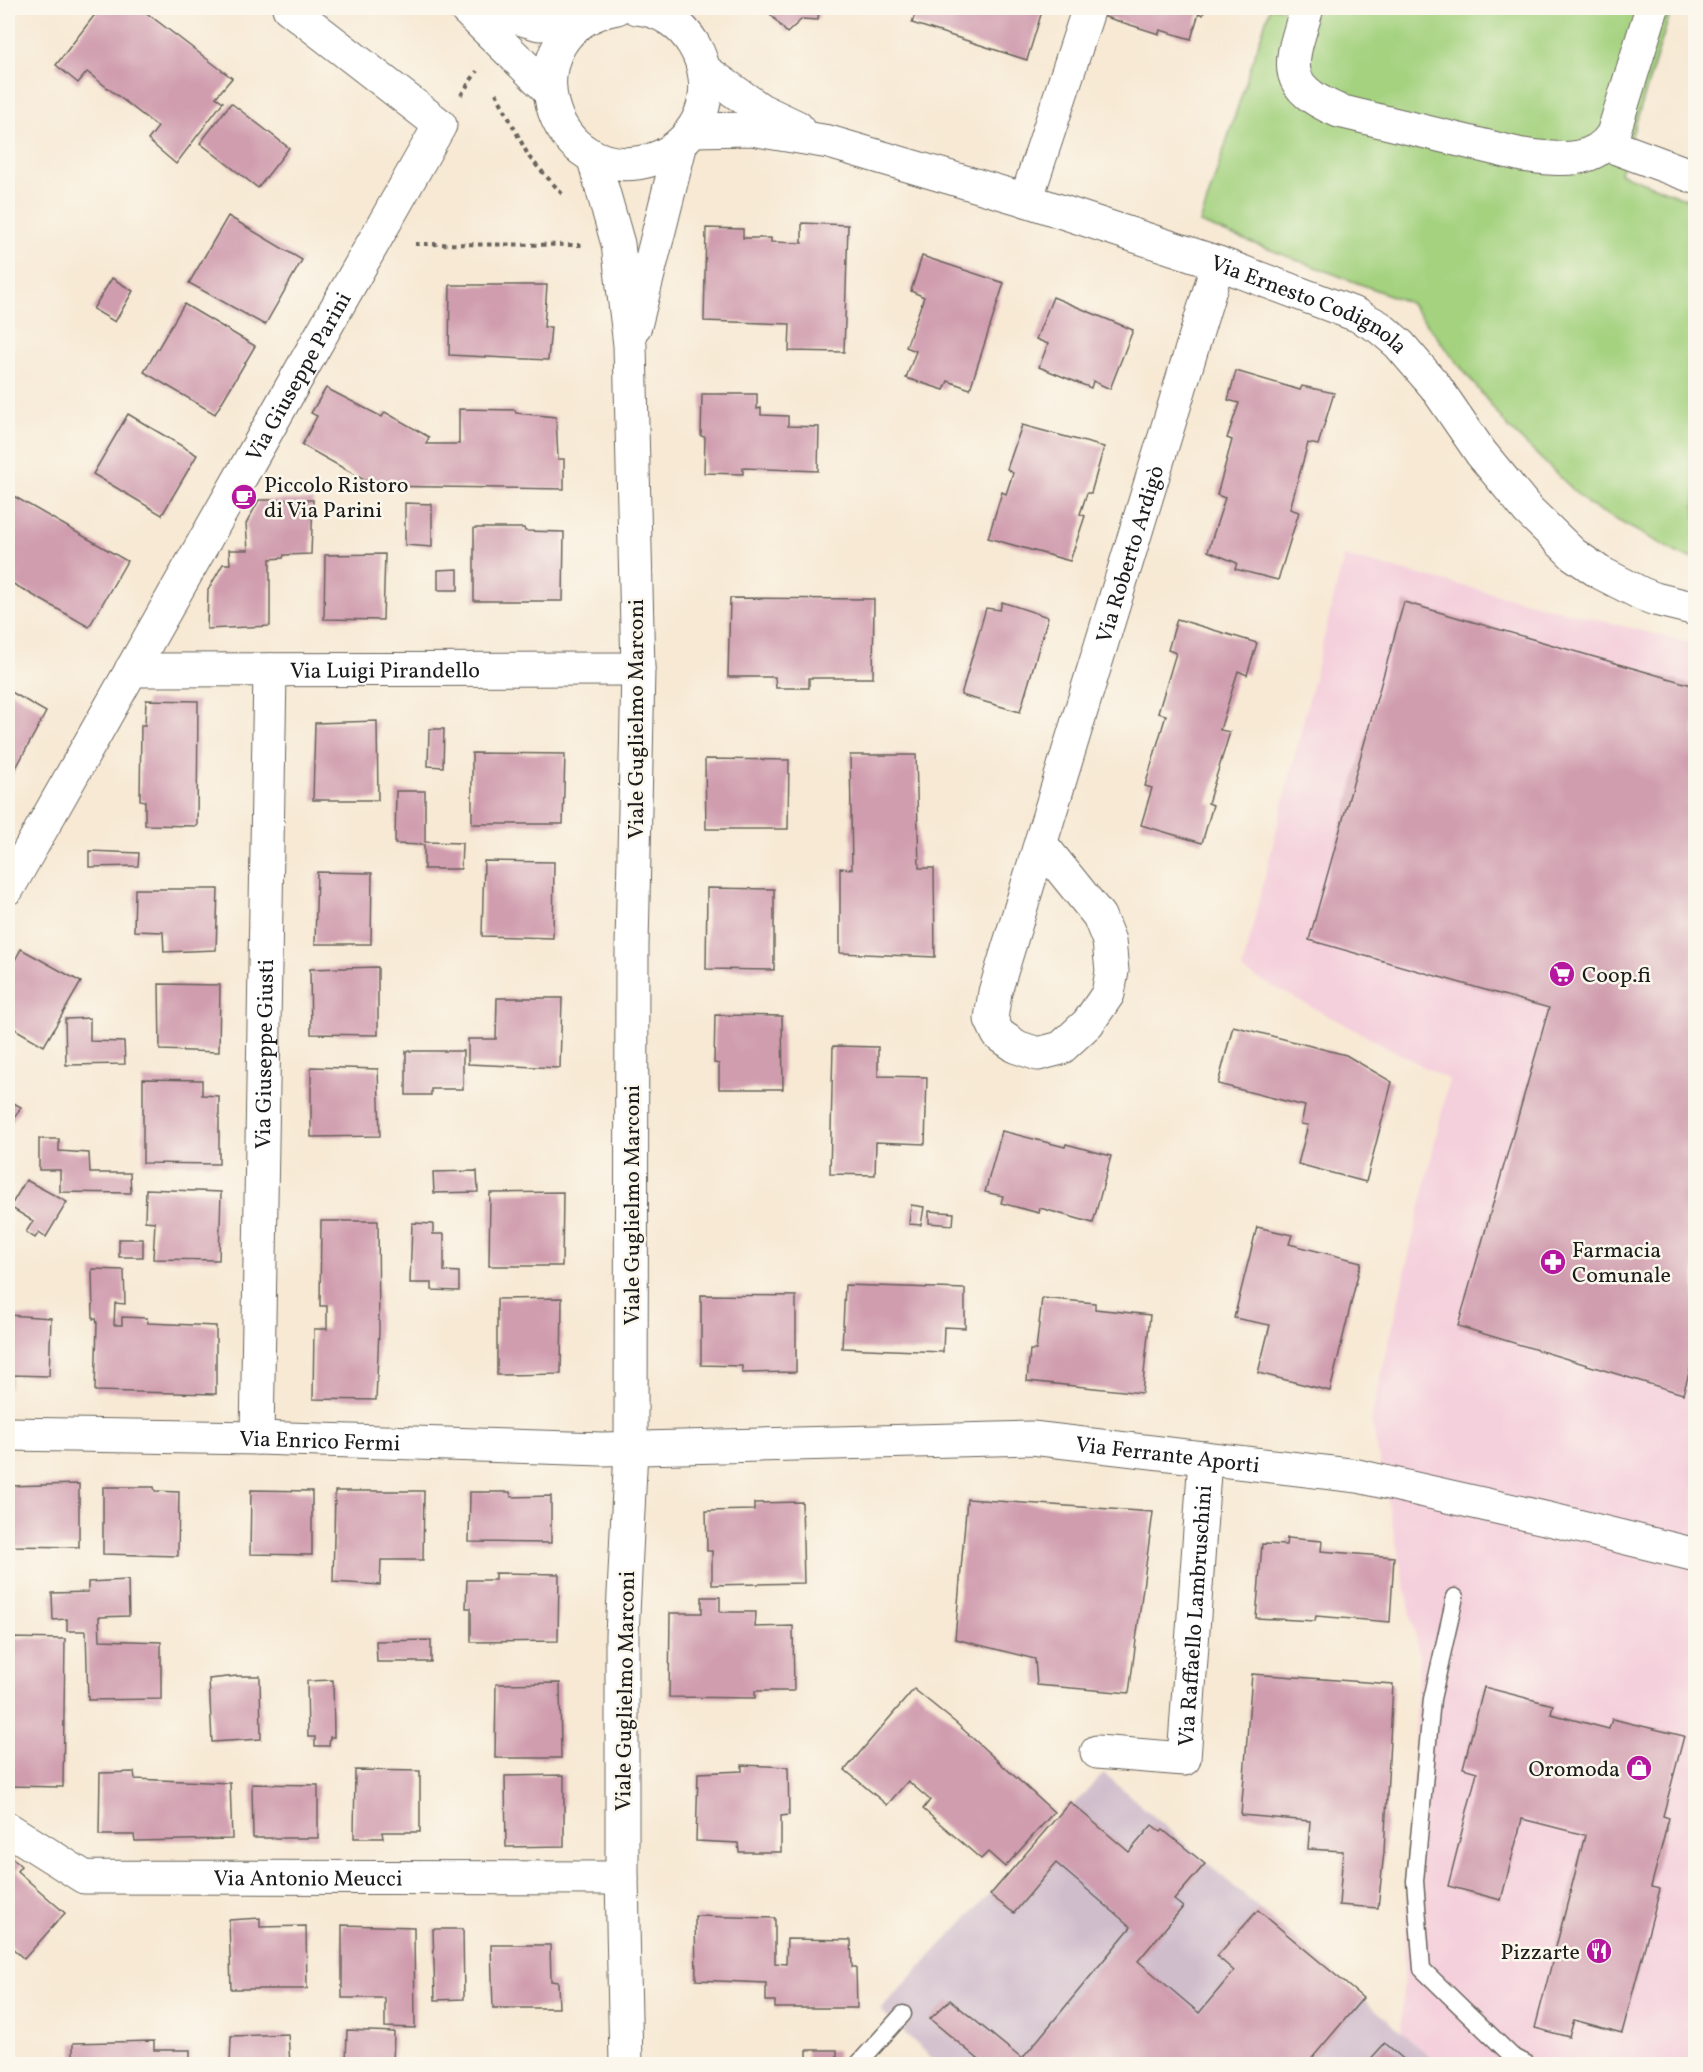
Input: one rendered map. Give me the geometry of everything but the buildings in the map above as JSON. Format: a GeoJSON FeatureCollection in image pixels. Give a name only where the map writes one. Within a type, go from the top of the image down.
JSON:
{"type":"FeatureCollection","features":[{"type":"Feature","properties":{"kind":"street","name":"Via Giuseppe Parini"},"geometry":{"type":"LineString","coordinates":[[8,888],[440,125],[289,8]]}},
{"type":"Feature","properties":{"kind":"street"},"geometry":{"type":"LineString","coordinates":[[465,8],[548,89]]}},
{"type":"Feature","properties":{"kind":"street"},"geometry":{"type":"LineString","coordinates":[[485,8],[539,24],[600,12]]}},
{"type":"Feature","properties":{"kind":"street","name":"Viale Guglielmo Marconi"},"geometry":{"type":"LineString","coordinates":[[630,345],[686,136],[701,112],[705,91],[704,70],[697,49],[685,32],[667,13],[637,8]]}},
{"type":"Feature","properties":{"kind":"street"},"geometry":{"type":"LineString","coordinates":[[1026,200],[1089,8]]}},
{"type":"Feature","properties":{"kind":"street"},"geometry":{"type":"LineString","coordinates":[[1307,8],[1292,70],[1301,89],[1319,103],[1339,111],[1522,155],[1553,159],[1586,155],[1606,144],[1613,134],[1652,8]]}},
{"type":"Feature","properties":{"kind":"street"},"geometry":{"type":"LineString","coordinates":[[600,12],[561,41],[551,63],[548,89],[552,110],[561,129],[575,145],[593,156],[615,163],[639,163],[661,156],[686,136]]}},
{"type":"Feature","properties":{"kind":"street","name":"Via Ernesto Codignola"},"geometry":{"type":"LineString","coordinates":[[704,70],[761,110],[829,142]]}},
{"type":"Feature","properties":{"kind":"street","name":"Via Ernesto Codignola"},"geometry":{"type":"LineString","coordinates":[[686,136],[751,129],[829,142],[1026,200],[1218,263],[1357,315],[1379,327],[1399,344],[1435,386],[1481,453],[1528,510],[1573,554],[1599,572],[1634,590],[1655,599],[1695,609]]}},
{"type":"Feature","properties":{"kind":"street"},"geometry":{"type":"LineString","coordinates":[[1606,144],[1695,177]]}},
{"type":"Feature","properties":{"kind":"street","name":"Viale Guglielmo Marconi"},"geometry":{"type":"LineString","coordinates":[[593,156],[618,244],[630,345],[638,669],[632,946],[631,1449],[622,1635],[622,1878],[626,2064]]}},
{"type":"Feature","properties":{"kind":"street","name":"Via Roberto Ardigò"},"geometry":{"type":"LineString","coordinates":[[1041,844],[1099,916],[1109,940],[1112,971],[1108,994],[1088,1023],[1061,1048],[1038,1054],[1017,1047],[998,1034],[991,1019],[995,993],[1218,263]]}},
{"type":"Feature","properties":{"kind":"street","name":"Via Giuseppe Giusti"},"geometry":{"type":"LineString","coordinates":[[257,1438],[270,669]]}},
{"type":"Feature","properties":{"kind":"street","name":"Via Luigi Pirandello"},"geometry":{"type":"LineString","coordinates":[[131,670],[638,669]]}},
{"type":"Feature","properties":{"kind":"street","name":"Via Enrico Fermi"},"geometry":{"type":"LineString","coordinates":[[8,1434],[257,1438],[631,1449]]}},
{"type":"Feature","properties":{"kind":"street","name":"Via Ferrante Aporti"},"geometry":{"type":"LineString","coordinates":[[631,1449],[1032,1438],[1358,1476],[1695,1555]]}},
{"type":"Feature","properties":{"kind":"street","name":"Via Raffaello Lambruschini"},"geometry":{"type":"LineString","coordinates":[[1097,1752],[1184,1759],[1204,1458]]}},
{"type":"Feature","properties":{"kind":"street","name":"Via Antonio Meucci"},"geometry":{"type":"LineString","coordinates":[[8,1829],[84,1877],[622,1878]]}},
{"type":"Feature","properties":{"kind":"lane"},"geometry":{"type":"LineString","coordinates":[[1455,1596],[1432,1699],[1415,1881],[1422,1969],[1512,2056],[1527,2064]]}},
{"type":"Feature","properties":{"kind":"lane"},"geometry":{"type":"LineString","coordinates":[[858,2064],[903,2014]]}},
{"type":"Feature","properties":{"kind":"path"},"geometry":{"type":"LineString","coordinates":[[372,244],[582,245]]}},
{"type":"Feature","properties":{"kind":"shaded area"},"geometry":{"type":"Polygon","coordinates":[[[1344,556],[1695,644],[1695,2064],[1438,2064],[1401,2032],[1419,1654],[1371,1420],[1449,1080],[1242,970],[1344,556]]]}},
{"type":"Feature","properties":{"kind":"shaded area"},"geometry":{"type":"Polygon","coordinates":[[[1104,1773],[1438,2064],[938,2064],[880,2010],[1104,1773]]]}},
{"type":"Feature","properties":{"kind":"green space"},"geometry":{"type":"Polygon","coordinates":[[[1270,8],[1672,8],[1620,173],[1695,202],[1695,559],[1681,555],[1589,505],[1509,428],[1410,303],[1200,223],[1270,8]]]}},
{"type":"Feature","properties":{"kind":"place","name":"Piccolo Ristoro di Via Parini"},"geometry":{"type":"Point","coordinates":[244,497]}},
{"type":"Feature","properties":{"kind":"place","name":"Coop.fi"},"geometry":{"type":"Point","coordinates":[1562,974]}},
{"type":"Feature","properties":{"kind":"place","name":"Farmacia Comunale"},"geometry":{"type":"Point","coordinates":[1553,1262]}},
{"type":"Feature","properties":{"kind":"place","name":"Oromoda"},"geometry":{"type":"Point","coordinates":[1639,1768]}},
{"type":"Feature","properties":{"kind":"place","name":"Pizzarte"},"geometry":{"type":"Point","coordinates":[1599,1951]}}]}
